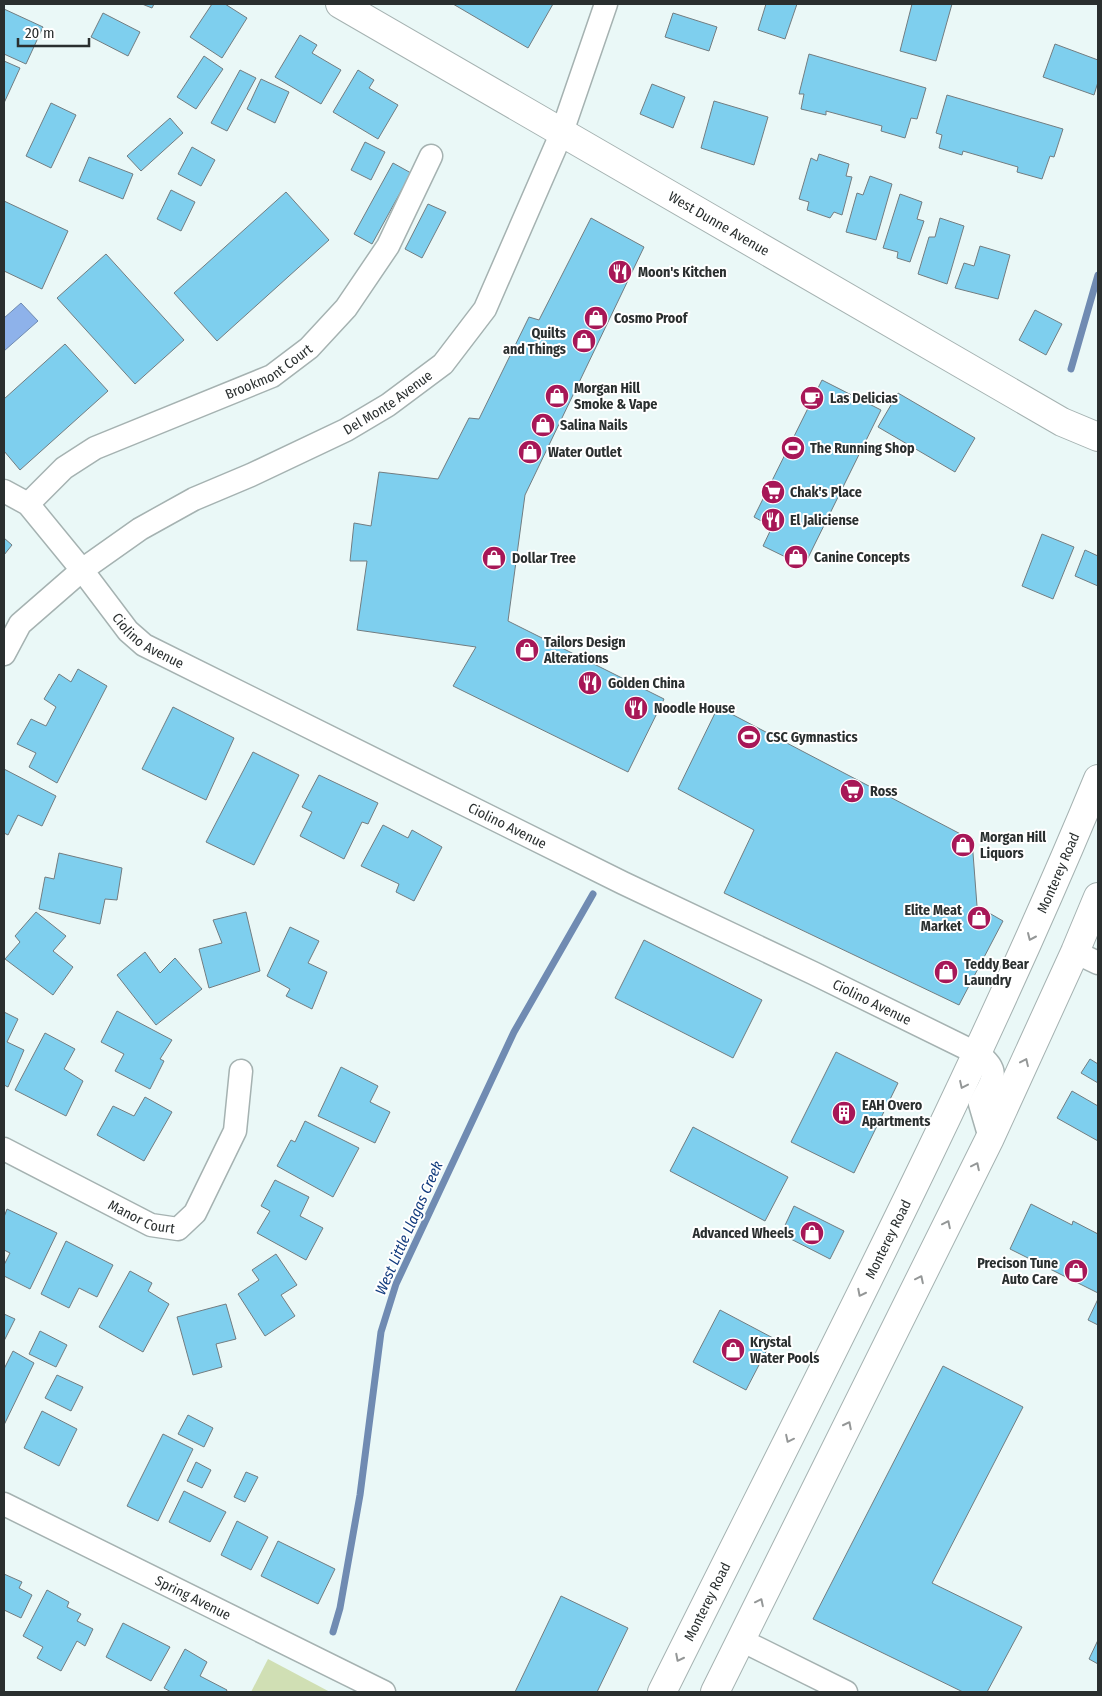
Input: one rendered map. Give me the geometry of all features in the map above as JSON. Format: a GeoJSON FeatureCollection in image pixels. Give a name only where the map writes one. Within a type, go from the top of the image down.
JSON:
{"type":"FeatureCollection","features":[{"type":"Feature","properties":{"kind":"main road","name":"West Dunne Avenue"},"geometry":{"type":"LineString","coordinates":[[340,4],[1062,422],[1098,437]]}},
{"type":"Feature","properties":{"kind":"main road","name":"Monterey Road"},"geometry":{"type":"LineString","coordinates":[[662,1692],[923,1171],[1066,858],[1098,780]]}},
{"type":"Feature","properties":{"kind":"main road"},"geometry":{"type":"LineString","coordinates":[[715,1692],[990,1138],[1087,958],[1098,897]]}},
{"type":"Feature","properties":{"kind":"street","name":"Del Monte Avenue"},"geometry":{"type":"LineString","coordinates":[[4,654],[20,624],[82,570],[140,529],[194,499],[251,475],[346,430],[388,405],[443,364],[485,309],[562,132],[606,4]]}},
{"type":"Feature","properties":{"kind":"street","name":"Brookmont Court"},"geometry":{"type":"LineString","coordinates":[[28,504],[64,468],[95,448],[272,376],[309,348],[346,308],[388,246],[431,156]]}},
{"type":"Feature","properties":{"kind":"street","name":"Ciolino Avenue"},"geometry":{"type":"LineString","coordinates":[[4,491],[28,504],[82,570],[128,631],[144,645],[623,882],[978,1054],[989,1062],[993,1069],[993,1077],[980,1104],[990,1138]]}},
{"type":"Feature","properties":{"kind":"street","name":"Manor Court"},"geometry":{"type":"LineString","coordinates":[[4,1149],[151,1225],[178,1229],[195,1213],[235,1131],[241,1071]]}},
{"type":"Feature","properties":{"kind":"street","name":"Spring Avenue"},"geometry":{"type":"LineString","coordinates":[[4,1504],[384,1692]]}},
{"type":"Feature","properties":{"kind":"street"},"geometry":{"type":"LineString","coordinates":[[741,1640],[846,1692]]}},
{"type":"Feature","properties":{"kind":"green space"},"geometry":{"type":"Polygon","coordinates":[[[268,1659],[330,1692],[251,1692],[268,1659]]]}},
{"type":"Feature","properties":{"kind":"water"},"geometry":{"type":"Polygon","coordinates":[[[21,303],[38,321],[4,351],[4,318],[21,303]]]}},
{"type":"Feature","properties":{"kind":"building"},"geometry":{"type":"Polygon","coordinates":[[[142,4],[154,4],[152,8],[142,4]]]}},
{"type":"Feature","properties":{"kind":"building"},"geometry":{"type":"Polygon","coordinates":[[[212,4],[225,4],[247,18],[222,58],[190,37],[212,4]]]}},
{"type":"Feature","properties":{"kind":"building"},"geometry":{"type":"Polygon","coordinates":[[[453,4],[553,4],[528,48],[453,4]]]}},
{"type":"Feature","properties":{"kind":"building"},"geometry":{"type":"Polygon","coordinates":[[[766,4],[797,4],[785,39],[758,30],[766,4]]]}},
{"type":"Feature","properties":{"kind":"building"},"geometry":{"type":"Polygon","coordinates":[[[912,4],[952,4],[936,61],[900,51],[912,4]]]}},
{"type":"Feature","properties":{"kind":"building"},"geometry":{"type":"Polygon","coordinates":[[[4,9],[43,27],[26,64],[4,54],[4,9]]]}},
{"type":"Feature","properties":{"kind":"building"},"geometry":{"type":"Polygon","coordinates":[[[103,13],[140,32],[128,56],[91,37],[103,13]]]}},
{"type":"Feature","properties":{"kind":"building"},"geometry":{"type":"Polygon","coordinates":[[[673,13],[717,27],[709,51],[665,37],[673,13]]]}},
{"type":"Feature","properties":{"kind":"building"},"geometry":{"type":"Polygon","coordinates":[[[300,35],[317,45],[312,53],[341,70],[321,104],[275,77],[300,35]]]}},
{"type":"Feature","properties":{"kind":"building"},"geometry":{"type":"Polygon","coordinates":[[[1055,44],[1098,60],[1098,82],[1094,95],[1043,77],[1055,44]]]}},
{"type":"Feature","properties":{"kind":"building"},"geometry":{"type":"Polygon","coordinates":[[[809,54],[926,88],[917,119],[911,118],[905,138],[881,131],[882,126],[826,111],[826,115],[801,109],[804,94],[799,94],[809,54]]]}},
{"type":"Feature","properties":{"kind":"building"},"geometry":{"type":"Polygon","coordinates":[[[204,56],[223,69],[196,109],[177,97],[204,56]]]}},
{"type":"Feature","properties":{"kind":"building"},"geometry":{"type":"Polygon","coordinates":[[[4,61],[20,68],[4,103],[4,61]]]}},
{"type":"Feature","properties":{"kind":"building"},"geometry":{"type":"Polygon","coordinates":[[[240,70],[256,78],[227,131],[211,123],[240,70]]]}},
{"type":"Feature","properties":{"kind":"building"},"geometry":{"type":"Polygon","coordinates":[[[358,70],[374,80],[369,88],[398,105],[378,139],[333,112],[358,70]]]}},
{"type":"Feature","properties":{"kind":"building"},"geometry":{"type":"Polygon","coordinates":[[[261,79],[289,92],[275,123],[247,109],[261,79]]]}},
{"type":"Feature","properties":{"kind":"building"},"geometry":{"type":"Polygon","coordinates":[[[652,84],[685,97],[673,128],[640,114],[652,84]]]}},
{"type":"Feature","properties":{"kind":"building"},"geometry":{"type":"Polygon","coordinates":[[[947,95],[1063,129],[1054,157],[1050,156],[1042,179],[1017,172],[1018,167],[963,151],[962,155],[939,148],[942,135],[936,133],[947,95]]]}},
{"type":"Feature","properties":{"kind":"building"},"geometry":{"type":"Polygon","coordinates":[[[714,101],[768,117],[754,165],[701,148],[714,101]]]}},
{"type":"Feature","properties":{"kind":"building"},"geometry":{"type":"Polygon","coordinates":[[[51,103],[76,115],[51,168],[26,156],[51,103]]]}},
{"type":"Feature","properties":{"kind":"building"},"geometry":{"type":"Polygon","coordinates":[[[170,118],[183,133],[141,171],[127,156],[170,118]]]}},
{"type":"Feature","properties":{"kind":"building"},"geometry":{"type":"Polygon","coordinates":[[[365,142],[385,152],[371,180],[351,170],[365,142]]]}},
{"type":"Feature","properties":{"kind":"building"},"geometry":{"type":"Polygon","coordinates":[[[192,147],[215,160],[201,186],[178,174],[192,147]]]}},
{"type":"Feature","properties":{"kind":"building"},"geometry":{"type":"Polygon","coordinates":[[[819,154],[849,164],[846,176],[852,177],[842,215],[834,212],[830,218],[807,210],[809,202],[799,199],[811,158],[817,161],[819,154]]]}},
{"type":"Feature","properties":{"kind":"building"},"geometry":{"type":"Polygon","coordinates":[[[89,157],[133,174],[123,199],[79,181],[89,157]]]}},
{"type":"Feature","properties":{"kind":"building"},"geometry":{"type":"Polygon","coordinates":[[[393,163],[411,173],[372,244],[354,234],[393,163]]]}},
{"type":"Feature","properties":{"kind":"building"},"geometry":{"type":"Polygon","coordinates":[[[870,176],[892,184],[876,240],[846,232],[857,193],[863,195],[870,176]]]}},
{"type":"Feature","properties":{"kind":"building"},"geometry":{"type":"Polygon","coordinates":[[[171,190],[195,202],[181,231],[157,219],[171,190]]]}},
{"type":"Feature","properties":{"kind":"building"},"geometry":{"type":"Polygon","coordinates":[[[286,192],[329,240],[217,341],[174,293],[286,192]]]}},
{"type":"Feature","properties":{"kind":"building"},"geometry":{"type":"Polygon","coordinates":[[[900,194],[922,202],[917,219],[924,221],[910,262],[897,258],[898,252],[883,248],[900,194]]]}},
{"type":"Feature","properties":{"kind":"building"},"geometry":{"type":"Polygon","coordinates":[[[4,201],[68,231],[42,289],[4,271],[4,201]]]}},
{"type":"Feature","properties":{"kind":"building"},"geometry":{"type":"Polygon","coordinates":[[[428,204],[446,212],[422,258],[405,249],[428,204]]]}},
{"type":"Feature","properties":{"kind":"building"},"geometry":{"type":"Polygon","coordinates":[[[591,218],[644,247],[525,495],[508,621],[664,699],[628,772],[453,686],[476,647],[357,630],[367,561],[350,561],[354,523],[371,526],[379,472],[438,479],[469,418],[479,419],[529,317],[539,320],[591,218]]]}},
{"type":"Feature","properties":{"kind":"building"},"geometry":{"type":"Polygon","coordinates":[[[940,218],[964,226],[947,284],[918,274],[929,237],[935,237],[940,218]]]}},
{"type":"Feature","properties":{"kind":"building"},"geometry":{"type":"Polygon","coordinates":[[[980,246],[1010,255],[998,299],[955,288],[964,263],[974,266],[980,246]]]}},
{"type":"Feature","properties":{"kind":"building"},"geometry":{"type":"Polygon","coordinates":[[[106,254],[184,340],[135,384],[57,298],[106,254]]]}},
{"type":"Feature","properties":{"kind":"building"},"geometry":{"type":"Polygon","coordinates":[[[1035,310],[1062,324],[1046,355],[1019,340],[1035,310]]]}},
{"type":"Feature","properties":{"kind":"building"},"geometry":{"type":"Polygon","coordinates":[[[65,344],[108,391],[20,470],[4,451],[4,399],[65,344]]]}},
{"type":"Feature","properties":{"kind":"building"},"geometry":{"type":"Polygon","coordinates":[[[822,380],[881,410],[804,566],[763,546],[772,527],[754,517],[822,380]]]}},
{"type":"Feature","properties":{"kind":"building"},"geometry":{"type":"Polygon","coordinates":[[[898,393],[975,438],[955,472],[878,427],[898,393]]]}},
{"type":"Feature","properties":{"kind":"building"},"geometry":{"type":"Polygon","coordinates":[[[1042,534],[1074,547],[1053,599],[1022,586],[1042,534]]]}},
{"type":"Feature","properties":{"kind":"building"},"geometry":{"type":"Polygon","coordinates":[[[4,538],[12,545],[4,555],[4,538]]]}},
{"type":"Feature","properties":{"kind":"building"},"geometry":{"type":"Polygon","coordinates":[[[1085,550],[1098,556],[1098,586],[1075,576],[1085,550]]]}},
{"type":"Feature","properties":{"kind":"building"},"geometry":{"type":"Polygon","coordinates":[[[78,669],[107,686],[57,783],[29,767],[36,753],[17,744],[31,719],[46,726],[56,707],[44,699],[59,674],[71,682],[78,669]]]}},
{"type":"Feature","properties":{"kind":"building"},"geometry":{"type":"Polygon","coordinates":[[[173,707],[234,738],[206,800],[142,769],[173,707]]]}},
{"type":"Feature","properties":{"kind":"building"},"geometry":{"type":"Polygon","coordinates":[[[718,707],[972,840],[977,906],[1003,921],[959,1005],[724,893],[754,830],[678,789],[718,707]]]}},
{"type":"Feature","properties":{"kind":"building"},"geometry":{"type":"Polygon","coordinates":[[[253,752],[299,775],[254,865],[206,842],[253,752]]]}},
{"type":"Feature","properties":{"kind":"building"},"geometry":{"type":"Polygon","coordinates":[[[4,769],[56,796],[42,826],[18,815],[8,835],[4,833],[4,769]]]}},
{"type":"Feature","properties":{"kind":"building"},"geometry":{"type":"Polygon","coordinates":[[[319,775],[378,803],[368,824],[362,822],[344,859],[300,836],[312,812],[302,807],[319,775]]]}},
{"type":"Feature","properties":{"kind":"building"},"geometry":{"type":"Polygon","coordinates":[[[383,825],[408,838],[412,830],[442,847],[414,901],[396,892],[399,884],[361,866],[383,825]]]}},
{"type":"Feature","properties":{"kind":"building"},"geometry":{"type":"Polygon","coordinates":[[[59,853],[122,868],[117,900],[105,899],[100,924],[39,909],[45,877],[54,879],[59,853]]]}},
{"type":"Feature","properties":{"kind":"building"},"geometry":{"type":"Polygon","coordinates":[[[36,912],[66,936],[53,951],[73,967],[53,995],[5,959],[20,942],[15,936],[36,912]]]}},
{"type":"Feature","properties":{"kind":"building"},"geometry":{"type":"Polygon","coordinates":[[[246,912],[260,971],[209,988],[199,949],[222,943],[213,920],[246,912]]]}},
{"type":"Feature","properties":{"kind":"building"},"geometry":{"type":"Polygon","coordinates":[[[290,927],[319,941],[308,963],[327,972],[312,1009],[286,996],[290,989],[267,976],[290,927]]]}},
{"type":"Feature","properties":{"kind":"building"},"geometry":{"type":"Polygon","coordinates":[[[644,940],[762,1000],[733,1058],[615,998],[644,940]]]}},
{"type":"Feature","properties":{"kind":"building"},"geometry":{"type":"Polygon","coordinates":[[[145,952],[160,973],[175,958],[202,989],[156,1025],[117,975],[145,952]]]}},
{"type":"Feature","properties":{"kind":"building"},"geometry":{"type":"Polygon","coordinates":[[[117,1011],[172,1040],[160,1059],[164,1061],[150,1089],[115,1071],[124,1054],[101,1042],[117,1011]]]}},
{"type":"Feature","properties":{"kind":"building"},"geometry":{"type":"Polygon","coordinates":[[[4,1012],[18,1019],[7,1042],[24,1050],[8,1087],[4,1085],[4,1012]]]}},
{"type":"Feature","properties":{"kind":"building"},"geometry":{"type":"Polygon","coordinates":[[[45,1033],[75,1049],[64,1069],[83,1081],[66,1116],[15,1090],[45,1033]]]}},
{"type":"Feature","properties":{"kind":"building","name":"EAH Overo Apartments"},"geometry":{"type":"Polygon","coordinates":[[[836,1052],[898,1083],[854,1173],[791,1142],[836,1052]]]}},
{"type":"Feature","properties":{"kind":"building"},"geometry":{"type":"Polygon","coordinates":[[[1090,1059],[1098,1064],[1098,1083],[1081,1073],[1090,1059]]]}},
{"type":"Feature","properties":{"kind":"building"},"geometry":{"type":"Polygon","coordinates":[[[341,1067],[378,1086],[370,1102],[390,1112],[375,1143],[318,1116],[341,1067]]]}},
{"type":"Feature","properties":{"kind":"building"},"geometry":{"type":"Polygon","coordinates":[[[1072,1091],[1098,1106],[1098,1141],[1057,1118],[1072,1091]]]}},
{"type":"Feature","properties":{"kind":"building"},"geometry":{"type":"Polygon","coordinates":[[[145,1097],[172,1112],[144,1161],[97,1135],[113,1106],[134,1116],[145,1097]]]}},
{"type":"Feature","properties":{"kind":"building"},"geometry":{"type":"Polygon","coordinates":[[[305,1121],[359,1148],[333,1197],[277,1166],[291,1140],[295,1142],[305,1121]]]}},
{"type":"Feature","properties":{"kind":"building"},"geometry":{"type":"Polygon","coordinates":[[[693,1127],[788,1177],[765,1221],[670,1171],[693,1127]]]}},
{"type":"Feature","properties":{"kind":"building"},"geometry":{"type":"Polygon","coordinates":[[[275,1180],[309,1197],[300,1216],[323,1228],[306,1260],[257,1233],[270,1211],[261,1206],[275,1180]]]}},
{"type":"Feature","properties":{"kind":"building","name":"Precison Tune Auto Care"},"geometry":{"type":"Polygon","coordinates":[[[1031,1204],[1072,1225],[1073,1221],[1098,1234],[1098,1293],[1010,1249],[1031,1204]]]}},
{"type":"Feature","properties":{"kind":"building","name":"Advanced Wheels"},"geometry":{"type":"Polygon","coordinates":[[[794,1206],[844,1231],[830,1259],[781,1234],[794,1206]]]}},
{"type":"Feature","properties":{"kind":"building"},"geometry":{"type":"Polygon","coordinates":[[[7,1209],[57,1233],[30,1289],[4,1276],[4,1265],[10,1253],[4,1250],[4,1217],[7,1209]]]}},
{"type":"Feature","properties":{"kind":"building"},"geometry":{"type":"Polygon","coordinates":[[[66,1241],[113,1265],[97,1297],[79,1288],[69,1308],[41,1294],[66,1241]]]}},
{"type":"Feature","properties":{"kind":"building"},"geometry":{"type":"Polygon","coordinates":[[[276,1254],[297,1285],[281,1295],[295,1316],[265,1336],[238,1294],[259,1280],[252,1270],[276,1254]]]}},
{"type":"Feature","properties":{"kind":"building"},"geometry":{"type":"Polygon","coordinates":[[[130,1271],[152,1283],[148,1291],[169,1304],[143,1352],[99,1327],[130,1271]]]}},
{"type":"Feature","properties":{"kind":"building","name":"Precison Tune Auto Care"},"geometry":{"type":"Polygon","coordinates":[[[1098,1299],[1098,1325],[1088,1320],[1098,1299]]]}},
{"type":"Feature","properties":{"kind":"building"},"geometry":{"type":"Polygon","coordinates":[[[226,1304],[236,1339],[216,1344],[222,1367],[193,1375],[177,1317],[226,1304]]]}},
{"type":"Feature","properties":{"kind":"building","name":"Krystal Water Pools"},"geometry":{"type":"Polygon","coordinates":[[[720,1310],[773,1338],[746,1390],[693,1362],[720,1310]]]}},
{"type":"Feature","properties":{"kind":"building"},"geometry":{"type":"Polygon","coordinates":[[[4,1314],[15,1319],[4,1341],[4,1314]]]}},
{"type":"Feature","properties":{"kind":"building"},"geometry":{"type":"Polygon","coordinates":[[[40,1331],[67,1345],[56,1367],[29,1354],[40,1331]]]}},
{"type":"Feature","properties":{"kind":"building"},"geometry":{"type":"Polygon","coordinates":[[[13,1351],[34,1363],[4,1425],[4,1369],[13,1351]]]}},
{"type":"Feature","properties":{"kind":"building"},"geometry":{"type":"Polygon","coordinates":[[[943,1366],[1023,1407],[932,1583],[1022,1627],[987,1692],[963,1692],[813,1619],[943,1366]]]}},
{"type":"Feature","properties":{"kind":"building"},"geometry":{"type":"Polygon","coordinates":[[[57,1375],[83,1387],[71,1411],[45,1398],[57,1375]]]}},
{"type":"Feature","properties":{"kind":"building"},"geometry":{"type":"Polygon","coordinates":[[[42,1411],[77,1429],[59,1466],[24,1448],[42,1411]]]}},
{"type":"Feature","properties":{"kind":"building"},"geometry":{"type":"Polygon","coordinates":[[[188,1415],[213,1428],[204,1447],[178,1434],[188,1415]]]}},
{"type":"Feature","properties":{"kind":"building"},"geometry":{"type":"Polygon","coordinates":[[[163,1434],[193,1449],[158,1521],[127,1506],[163,1434]]]}},
{"type":"Feature","properties":{"kind":"building"},"geometry":{"type":"Polygon","coordinates":[[[196,1462],[211,1470],[202,1488],[187,1481],[196,1462]]]}},
{"type":"Feature","properties":{"kind":"building"},"geometry":{"type":"Polygon","coordinates":[[[246,1472],[258,1477],[245,1502],[234,1497],[246,1472]]]}},
{"type":"Feature","properties":{"kind":"building"},"geometry":{"type":"Polygon","coordinates":[[[184,1491],[226,1512],[210,1542],[169,1522],[184,1491]]]}},
{"type":"Feature","properties":{"kind":"building"},"geometry":{"type":"Polygon","coordinates":[[[237,1521],[268,1537],[251,1570],[221,1555],[237,1521]]]}},
{"type":"Feature","properties":{"kind":"building"},"geometry":{"type":"Polygon","coordinates":[[[278,1541],[335,1569],[318,1604],[261,1576],[278,1541]]]}},
{"type":"Feature","properties":{"kind":"building"},"geometry":{"type":"Polygon","coordinates":[[[4,1574],[22,1582],[19,1588],[32,1595],[21,1618],[4,1610],[4,1574]]]}},
{"type":"Feature","properties":{"kind":"building"},"geometry":{"type":"Polygon","coordinates":[[[47,1590],[69,1602],[67,1607],[81,1614],[77,1621],[93,1629],[85,1646],[77,1641],[61,1671],[37,1658],[43,1647],[23,1636],[47,1590]]]}},
{"type":"Feature","properties":{"kind":"building"},"geometry":{"type":"Polygon","coordinates":[[[561,1596],[628,1628],[597,1692],[515,1692],[561,1596]]]}},
{"type":"Feature","properties":{"kind":"building"},"geometry":{"type":"Polygon","coordinates":[[[123,1623],[170,1647],[151,1681],[106,1657],[123,1623]]]}},
{"type":"Feature","properties":{"kind":"building"},"geometry":{"type":"Polygon","coordinates":[[[1098,1640],[1098,1664],[1089,1659],[1098,1640]]]}},
{"type":"Feature","properties":{"kind":"building"},"geometry":{"type":"Polygon","coordinates":[[[185,1649],[207,1662],[200,1676],[227,1690],[226,1692],[171,1692],[164,1688],[185,1649]]]}},
{"type":"Feature","properties":{"kind":"waterway","name":"West Little Llagas Creek"},"geometry":{"type":"LineString","coordinates":[[1071,369],[1098,275]]}},
{"type":"Feature","properties":{"kind":"waterway","name":"West Little Llagas Creek"},"geometry":{"type":"LineString","coordinates":[[333,1632],[340,1608],[360,1495],[381,1332],[396,1284],[514,1032],[593,894]]}},
{"type":"Feature","properties":{"kind":"place","name":"Moon's Kitchen"},"geometry":{"type":"Point","coordinates":[620,272]}},
{"type":"Feature","properties":{"kind":"place","name":"Cosmo Proof"},"geometry":{"type":"Point","coordinates":[596,318]}},
{"type":"Feature","properties":{"kind":"place","name":"Quilts and Things"},"geometry":{"type":"Point","coordinates":[584,341]}},
{"type":"Feature","properties":{"kind":"place","name":"Morgan Hill Smoke & Vape"},"geometry":{"type":"Point","coordinates":[557,396]}},
{"type":"Feature","properties":{"kind":"place","name":"Las Delicias"},"geometry":{"type":"Point","coordinates":[812,398]}},
{"type":"Feature","properties":{"kind":"place","name":"Salina Nails"},"geometry":{"type":"Point","coordinates":[543,425]}},
{"type":"Feature","properties":{"kind":"place","name":"The Running Shop"},"geometry":{"type":"Point","coordinates":[793,448]}},
{"type":"Feature","properties":{"kind":"place","name":"Water Outlet"},"geometry":{"type":"Point","coordinates":[530,452]}},
{"type":"Feature","properties":{"kind":"place","name":"Chak's Place"},"geometry":{"type":"Point","coordinates":[773,492]}},
{"type":"Feature","properties":{"kind":"place","name":"El Jaliciense"},"geometry":{"type":"Point","coordinates":[773,520]}},
{"type":"Feature","properties":{"kind":"place","name":"Canine Concepts"},"geometry":{"type":"Point","coordinates":[796,557]}},
{"type":"Feature","properties":{"kind":"place","name":"Dollar Tree"},"geometry":{"type":"Point","coordinates":[494,558]}},
{"type":"Feature","properties":{"kind":"place","name":"Tailors Design Alterations"},"geometry":{"type":"Point","coordinates":[527,650]}},
{"type":"Feature","properties":{"kind":"place","name":"Golden China"},"geometry":{"type":"Point","coordinates":[590,683]}},
{"type":"Feature","properties":{"kind":"place","name":"Noodle House"},"geometry":{"type":"Point","coordinates":[636,708]}},
{"type":"Feature","properties":{"kind":"place","name":"CSC Gymnastics"},"geometry":{"type":"Point","coordinates":[749,737]}},
{"type":"Feature","properties":{"kind":"place","name":"Ross"},"geometry":{"type":"Point","coordinates":[852,791]}},
{"type":"Feature","properties":{"kind":"place","name":"Morgan Hill Liquors"},"geometry":{"type":"Point","coordinates":[963,845]}},
{"type":"Feature","properties":{"kind":"place","name":"Elite Meat Market"},"geometry":{"type":"Point","coordinates":[979,918]}},
{"type":"Feature","properties":{"kind":"place","name":"Teddy Bear Laundry"},"geometry":{"type":"Point","coordinates":[946,972]}},
{"type":"Feature","properties":{"kind":"place","name":"EAH Overo Apartments"},"geometry":{"type":"Point","coordinates":[844,1113]}},
{"type":"Feature","properties":{"kind":"place","name":"Advanced Wheels"},"geometry":{"type":"Point","coordinates":[812,1233]}},
{"type":"Feature","properties":{"kind":"place","name":"Precison Tune Auto Care"},"geometry":{"type":"Point","coordinates":[1076,1271]}},
{"type":"Feature","properties":{"kind":"place","name":"Krystal Water Pools"},"geometry":{"type":"Point","coordinates":[733,1350]}}]}
